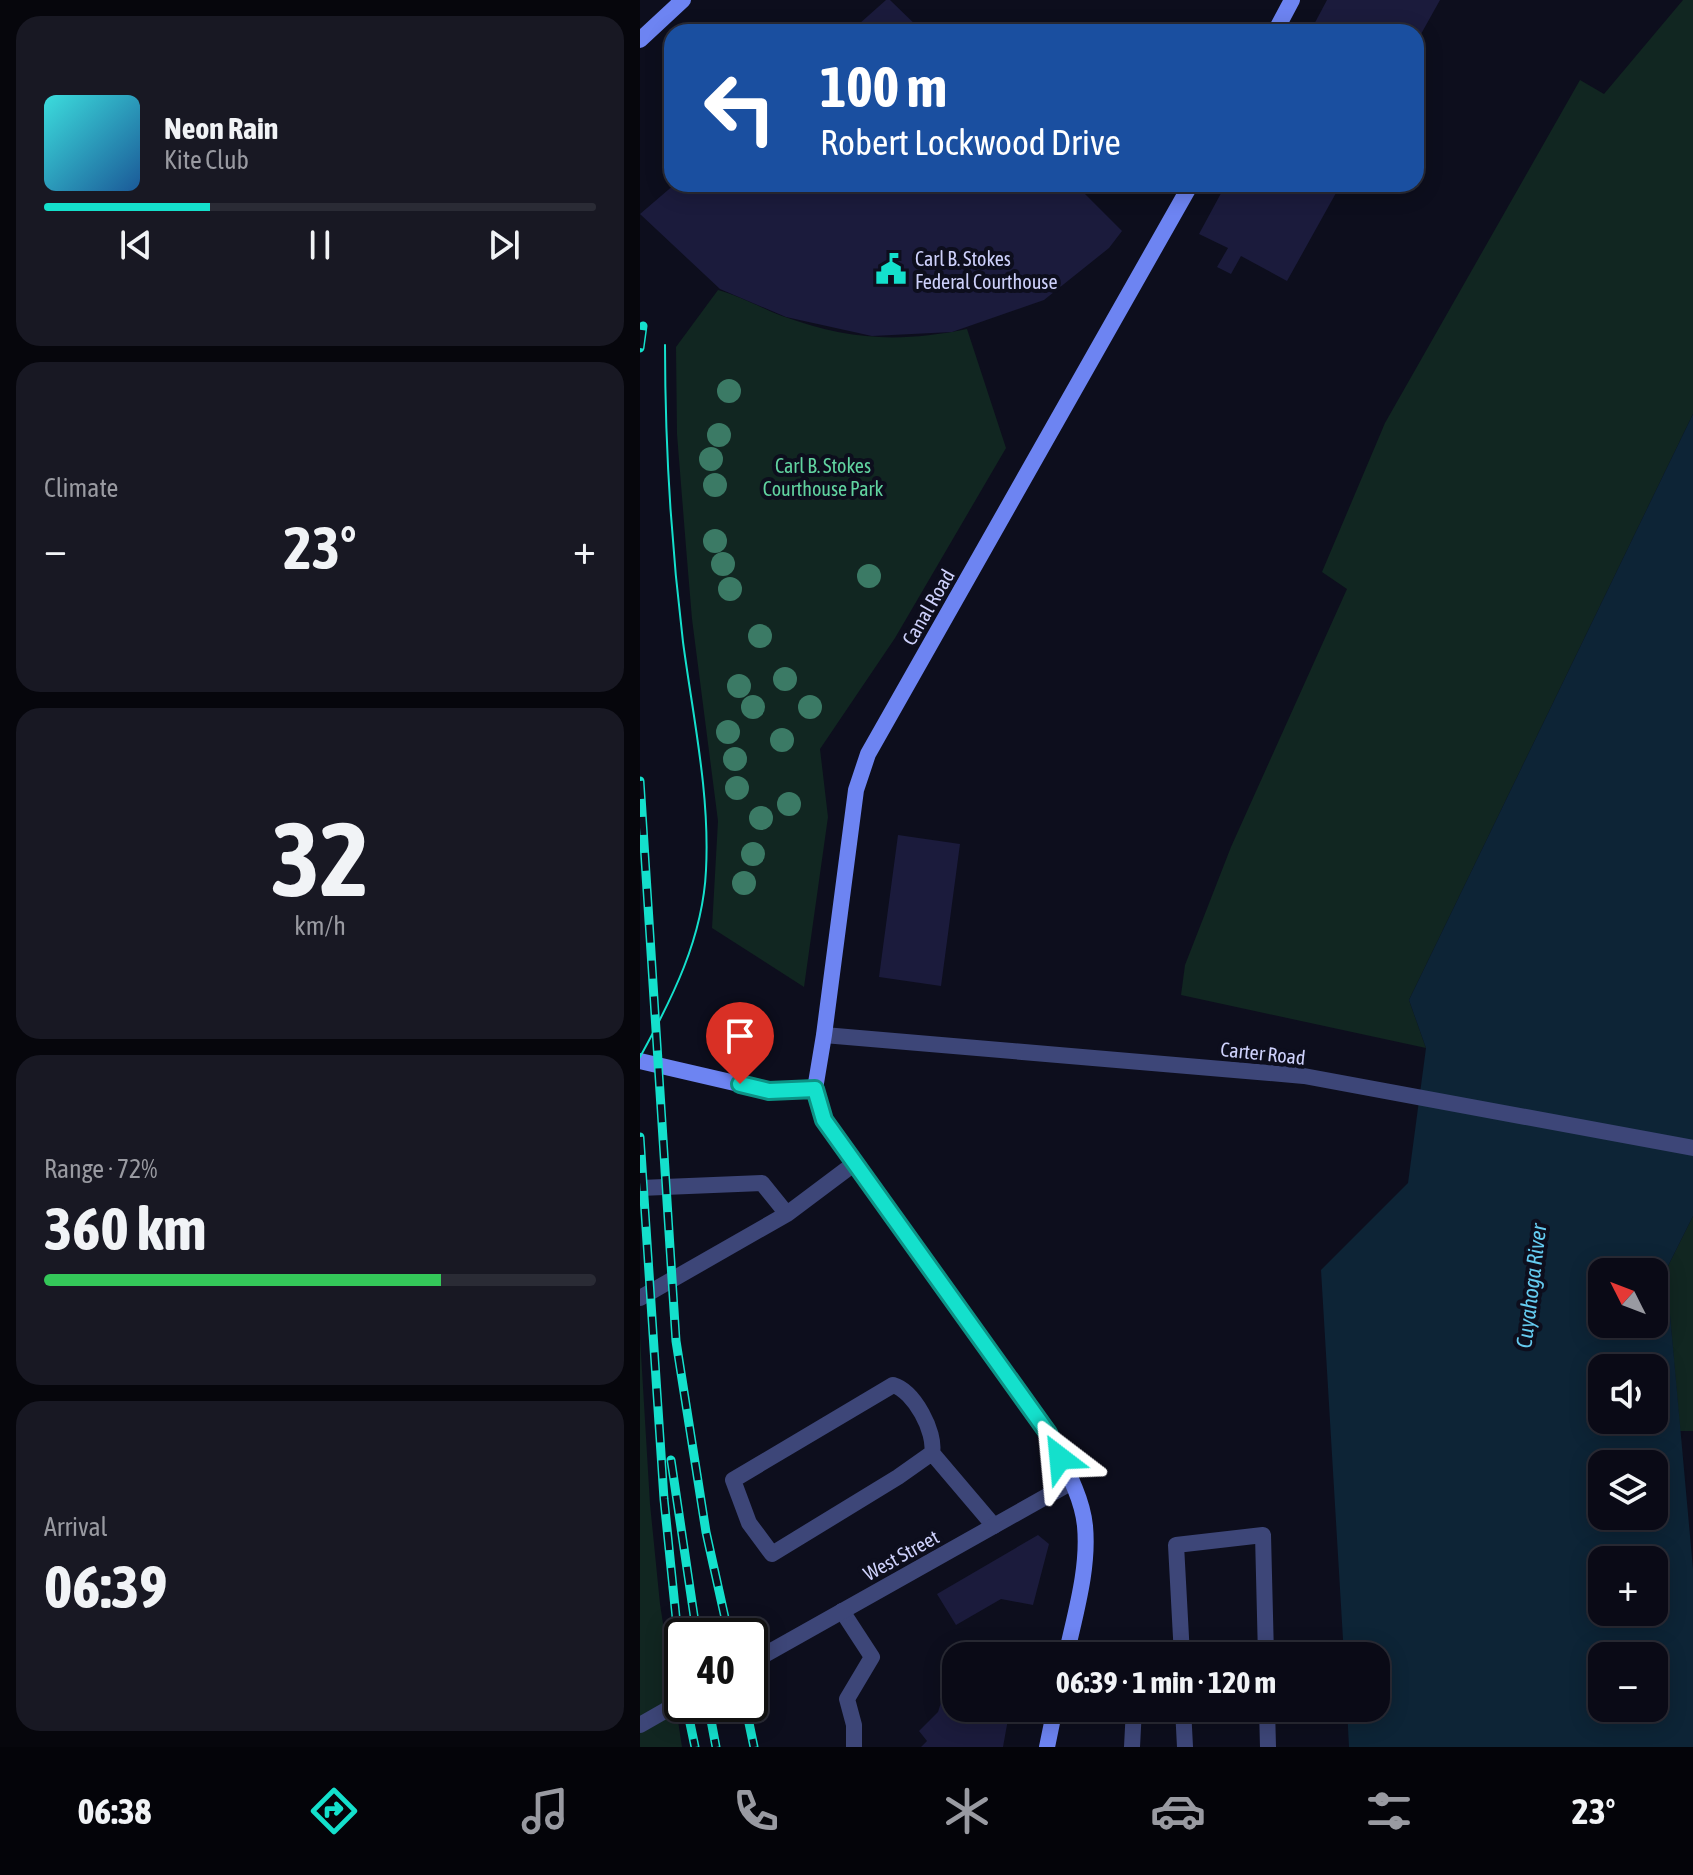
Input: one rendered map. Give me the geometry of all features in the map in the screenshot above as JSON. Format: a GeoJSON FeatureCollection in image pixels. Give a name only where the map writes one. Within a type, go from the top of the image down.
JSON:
{"type":"FeatureCollection","features":[{"type":"Feature","properties":{"kind":"street"},"geometry":{"type":"LineString","coordinates":[[640,40],[683,0]]}},
{"type":"Feature","properties":{"kind":"street"},"geometry":{"type":"LineString","coordinates":[[1279,24],[1292,0]]}},
{"type":"Feature","properties":{"kind":"street","name":"Canal Road"},"geometry":{"type":"LineString","coordinates":[[815,1089],[856,790],[868,754],[1186,192]]}},
{"type":"Feature","properties":{"kind":"street","name":"Carter Road"},"geometry":{"type":"LineString","coordinates":[[824,1035],[1304,1076],[1693,1148]]}},
{"type":"Feature","properties":{"kind":"street"},"geometry":{"type":"LineString","coordinates":[[640,1061],[769,1091],[815,1089],[824,1120],[1048,1433],[1072,1482],[1085,1525],[1082,1580],[1069,1642]]}},
{"type":"Feature","properties":{"kind":"street"},"geometry":{"type":"LineString","coordinates":[[640,1298],[787,1214],[855,1163]]}},
{"type":"Feature","properties":{"kind":"street"},"geometry":{"type":"LineString","coordinates":[[640,1188],[762,1183],[787,1214]]}},
{"type":"Feature","properties":{"kind":"street"},"geometry":{"type":"LineString","coordinates":[[932,1453],[772,1554],[749,1523],[733,1480],[893,1385],[903,1388],[924,1417],[933,1434],[932,1453],[994,1526]]}},
{"type":"Feature","properties":{"kind":"street","name":"West Street"},"geometry":{"type":"LineString","coordinates":[[768,1653],[1072,1482]]}},
{"type":"Feature","properties":{"kind":"street"},"geometry":{"type":"LineString","coordinates":[[1181,1642],[1176,1545],[1263,1535],[1266,1642]]}},
{"type":"Feature","properties":{"kind":"street"},"geometry":{"type":"LineString","coordinates":[[842,1611],[872,1657],[847,1699],[854,1725],[854,1747]]}},
{"type":"Feature","properties":{"kind":"street"},"geometry":{"type":"LineString","coordinates":[[640,1725],[664,1711]]}},
{"type":"Feature","properties":{"kind":"street"},"geometry":{"type":"LineString","coordinates":[[1047,1747],[1052,1722]]}},
{"type":"Feature","properties":{"kind":"street"},"geometry":{"type":"LineString","coordinates":[[1132,1747],[1133,1722]]}},
{"type":"Feature","properties":{"kind":"street"},"geometry":{"type":"LineString","coordinates":[[1184,1722],[1185,1747]]}},
{"type":"Feature","properties":{"kind":"street"},"geometry":{"type":"LineString","coordinates":[[1267,1722],[1268,1747]]}},
{"type":"Feature","properties":{"kind":"green space"},"geometry":{"type":"Polygon","coordinates":[[[1683,0],[1693,0],[1693,414],[1409,1000],[1426,1048],[1181,995],[1185,965],[1231,847],[1347,589],[1322,572],[1385,423],[1580,80],[1604,94],[1683,0]]]}},
{"type":"Feature","properties":{"kind":"green space","name":"Carl B. Stokes Courthouse Park"},"geometry":{"type":"Polygon","coordinates":[[[718,290],[806,324],[852,334],[896,337],[967,329],[1006,448],[895,638],[820,749],[828,817],[804,987],[712,928],[718,821],[692,619],[677,434],[676,347],[718,290]]]}},
{"type":"Feature","properties":{"kind":"green space"},"geometry":{"type":"Polygon","coordinates":[[[1693,1216],[1693,1431],[1680,1431],[1668,1266],[1693,1216]]]}},
{"type":"Feature","properties":{"kind":"green space"},"geometry":{"type":"Polygon","coordinates":[[[640,1337],[650,1504],[664,1630],[664,1722],[678,1722],[682,1747],[640,1747],[640,1337]]]}},
{"type":"Feature","properties":{"kind":"water","name":"Cuyahoga River"},"geometry":{"type":"Polygon","coordinates":[[[1693,414],[1693,1216],[1668,1266],[1668,1258],[1588,1258],[1588,1338],[1668,1338],[1668,1292],[1693,1569],[1693,1747],[1349,1747],[1348,1722],[1390,1722],[1390,1642],[1343,1642],[1321,1270],[1408,1183],[1426,1048],[1409,1000],[1693,414]]]}},
{"type":"Feature","properties":{"kind":"building"},"geometry":{"type":"Polygon","coordinates":[[[886,0],[890,0],[915,24],[859,24],[886,0]]]}},
{"type":"Feature","properties":{"kind":"building"},"geometry":{"type":"Polygon","coordinates":[[[1327,0],[1440,0],[1424,29],[1424,24],[1314,24],[1327,0]]]}},
{"type":"Feature","properties":{"kind":"building","name":"Carl B. Stokes Federal Courthouse"},"geometry":{"type":"Polygon","coordinates":[[[666,192],[1083,192],[1122,231],[1109,248],[1044,300],[952,332],[872,336],[786,317],[720,289],[640,214],[666,192]]]}},
{"type":"Feature","properties":{"kind":"building"},"geometry":{"type":"Polygon","coordinates":[[[1222,192],[1337,192],[1287,281],[1241,256],[1231,274],[1217,267],[1228,248],[1199,234],[1222,192]]]}},
{"type":"Feature","properties":{"kind":"building"},"geometry":{"type":"Polygon","coordinates":[[[898,835],[960,844],[941,986],[879,977],[898,835]]]}},
{"type":"Feature","properties":{"kind":"building"},"geometry":{"type":"Polygon","coordinates":[[[1038,1535],[1049,1544],[1033,1605],[1001,1599],[956,1625],[937,1594],[1038,1535]]]}},
{"type":"Feature","properties":{"kind":"building"},"geometry":{"type":"Polygon","coordinates":[[[942,1699],[942,1722],[1007,1722],[1003,1747],[921,1747],[927,1741],[919,1731],[938,1712],[942,1699]]]}},
{"type":"Feature","properties":{"kind":"tram line"},"geometry":{"type":"LineString","coordinates":[[640,1057],[684,967],[699,920],[706,870],[706,813],[672,531],[665,345]]}},
{"type":"Feature","properties":{"kind":"railway"},"geometry":{"type":"LineString","coordinates":[[640,348],[643,326]]}},
{"type":"Feature","properties":{"kind":"railway"},"geometry":{"type":"LineString","coordinates":[[640,781],[676,1341],[706,1532],[725,1618]]}},
{"type":"Feature","properties":{"kind":"railway"},"geometry":{"type":"LineString","coordinates":[[640,1137],[664,1499],[676,1618]]}},
{"type":"Feature","properties":{"kind":"railway"},"geometry":{"type":"LineString","coordinates":[[671,1460],[694,1618]]}},
{"type":"Feature","properties":{"kind":"railway"},"geometry":{"type":"LineString","coordinates":[[690,1722],[695,1747]]}},
{"type":"Feature","properties":{"kind":"railway"},"geometry":{"type":"LineString","coordinates":[[711,1722],[716,1747]]}},
{"type":"Feature","properties":{"kind":"railway"},"geometry":{"type":"LineString","coordinates":[[749,1722],[754,1747]]}},
{"type":"Feature","properties":{"kind":"place","name":"Carl B. Stokes Federal Courthouse"},"geometry":{"type":"Point","coordinates":[891,269]}},
{"type":"Feature","properties":{"kind":"route"},"geometry":{"type":"LineString","coordinates":[[740,1084],[769,1091],[815,1089],[824,1120],[1048,1433],[1060,1458]]}}]}
